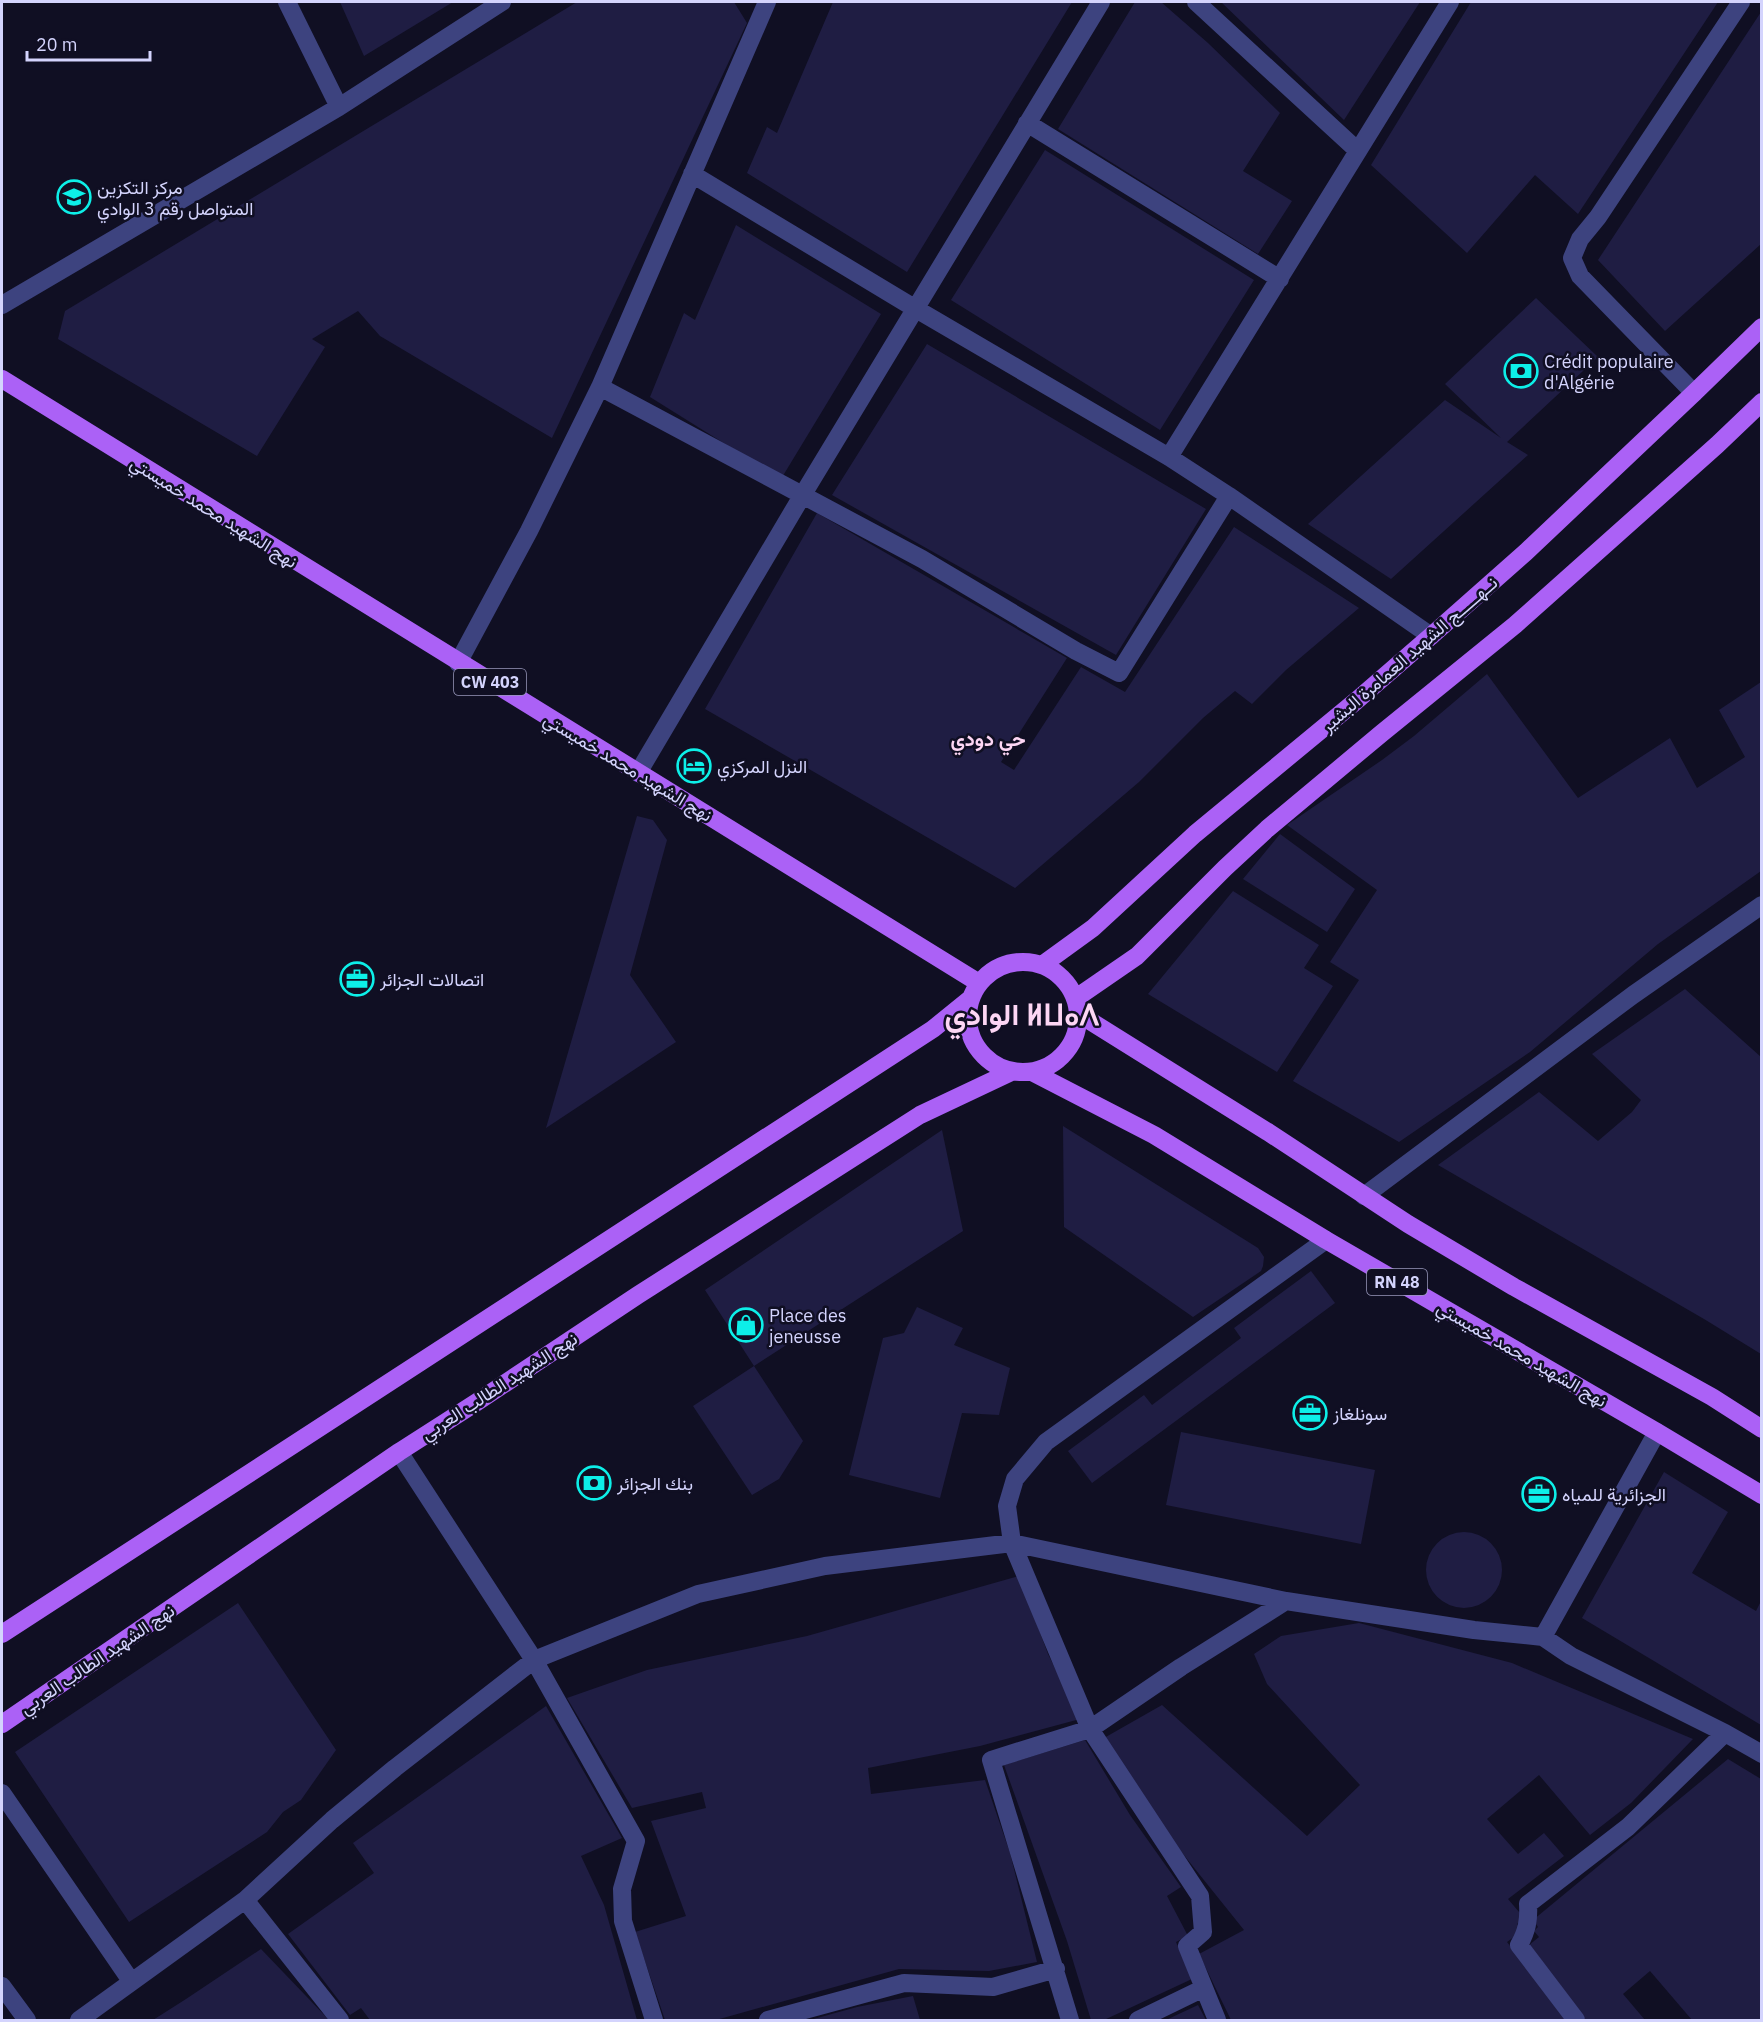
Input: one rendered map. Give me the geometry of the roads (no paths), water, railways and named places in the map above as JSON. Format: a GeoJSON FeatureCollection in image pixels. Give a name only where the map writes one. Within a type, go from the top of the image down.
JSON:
{"type":"FeatureCollection","features":[{"type":"Feature","properties":{"kind":"main road","name":"نــهـــــج الشهيد العمامرة البشير"},"geometry":{"type":"LineString","coordinates":[[1041,965],[1093,928],[1195,834],[1356,701],[1526,552],[1761,327]]}},
{"type":"Feature","properties":{"kind":"main road","name":"نهج الشهيد محمد خميستي"},"geometry":{"type":"LineString","coordinates":[[2,379],[458,663],[638,772],[974,991]]}},
{"type":"Feature","properties":{"kind":"main road"},"geometry":{"type":"LineString","coordinates":[[1077,1006],[1137,956],[1267,829],[1515,625],[1717,445],[1761,402]]}},
{"type":"Feature","properties":{"kind":"main road"},"geometry":{"type":"LineString","coordinates":[[2,1634],[933,1029],[992,972],[1007,964],[1024,962],[1041,965],[1056,972],[1068,984],[1077,1006],[1076,1034],[1067,1052],[1051,1065],[1032,1072],[1011,1072],[993,1064],[980,1052],[970,1036],[967,1018],[974,991]]}},
{"type":"Feature","properties":{"kind":"main road"},"geometry":{"type":"LineString","coordinates":[[1077,1006],[1364,1196],[1514,1287],[1712,1397],[1761,1429]]}},
{"type":"Feature","properties":{"kind":"main road","name":"نهج الشهيد الطالب العربي"},"geometry":{"type":"LineString","coordinates":[[2,1725],[399,1452],[638,1295],[920,1115],[1011,1072]]}},
{"type":"Feature","properties":{"kind":"main road","name":"نهج الشهيد محمد خميستي"},"geometry":{"type":"LineString","coordinates":[[1032,1072],[1154,1135],[1326,1240],[1761,1495]]}},
{"type":"Feature","properties":{"kind":"street"},"geometry":{"type":"LineString","coordinates":[[287,2],[339,107]]}},
{"type":"Feature","properties":{"kind":"street"},"geometry":{"type":"LineString","coordinates":[[2,304],[339,107],[502,2]]}},
{"type":"Feature","properties":{"kind":"street"},"geometry":{"type":"LineString","coordinates":[[458,663],[529,531],[600,387],[767,2]]}},
{"type":"Feature","properties":{"kind":"street"},"geometry":{"type":"LineString","coordinates":[[638,772],[1101,2]]}},
{"type":"Feature","properties":{"kind":"street"},"geometry":{"type":"LineString","coordinates":[[1196,2],[1358,151]]}},
{"type":"Feature","properties":{"kind":"street"},"geometry":{"type":"LineString","coordinates":[[1169,457],[1450,2]]}},
{"type":"Feature","properties":{"kind":"street"},"geometry":{"type":"LineString","coordinates":[[1694,393],[1580,276],[1572,258],[1580,239],[1598,217],[1741,2]]}},
{"type":"Feature","properties":{"kind":"street"},"geometry":{"type":"LineString","coordinates":[[1027,123],[1280,279]]}},
{"type":"Feature","properties":{"kind":"street"},"geometry":{"type":"LineString","coordinates":[[692,174],[916,309],[1169,457],[1431,636]]}},
{"type":"Feature","properties":{"kind":"street"},"geometry":{"type":"LineString","coordinates":[[600,387],[922,559],[1076,651],[1119,673],[1229,496]]}},
{"type":"Feature","properties":{"kind":"street"},"geometry":{"type":"LineString","coordinates":[[1364,1196],[1633,995],[1761,905]]}},
{"type":"Feature","properties":{"kind":"street"},"geometry":{"type":"LineString","coordinates":[[1217,2020],[1187,1946],[1203,1932],[1200,1896],[1090,1730],[1012,1543],[1007,1506],[1015,1479],[1046,1442],[1326,1240]]}},
{"type":"Feature","properties":{"kind":"street"},"geometry":{"type":"LineString","coordinates":[[1542,1637],[1657,1432]]}},
{"type":"Feature","properties":{"kind":"street"},"geometry":{"type":"LineString","coordinates":[[399,1452],[534,1660],[636,1841],[622,1889],[623,1921],[654,2020]]}},
{"type":"Feature","properties":{"kind":"street"},"geometry":{"type":"LineString","coordinates":[[79,2020],[245,1900],[332,1820],[394,1768],[534,1660],[698,1594],[825,1566],[1012,1543],[1287,1601],[1474,1630],[1542,1637],[1571,1656],[1725,1733],[1761,1754]]}},
{"type":"Feature","properties":{"kind":"street"},"geometry":{"type":"LineString","coordinates":[[1070,2020],[992,1760],[1090,1730],[1181,1667],[1287,1601]]}},
{"type":"Feature","properties":{"kind":"street"},"geometry":{"type":"LineString","coordinates":[[1576,2020],[1520,1945],[1526,1934],[1529,1919],[1528,1904],[1628,1827],[1725,1733]]}},
{"type":"Feature","properties":{"kind":"street"},"geometry":{"type":"LineString","coordinates":[[2,1793],[131,1981]]}},
{"type":"Feature","properties":{"kind":"street"},"geometry":{"type":"LineString","coordinates":[[245,1900],[339,2020]]}},
{"type":"Feature","properties":{"kind":"street"},"geometry":{"type":"LineString","coordinates":[[768,2020],[904,1983],[993,1987],[1056,1969]]}},
{"type":"Feature","properties":{"kind":"street"},"geometry":{"type":"LineString","coordinates":[[2,1986],[27,2020]]}},
{"type":"Feature","properties":{"kind":"street"},"geometry":{"type":"LineString","coordinates":[[1138,2020],[1204,1988]]}},
{"type":"Feature","properties":{"kind":"place","name":"مركز التكزين المتواصل رقم 3 الوادي"},"geometry":{"type":"Point","coordinates":[74,197]}},
{"type":"Feature","properties":{"kind":"place","name":"Crédit populaire d'Algérie"},"geometry":{"type":"Point","coordinates":[1521,371]}},
{"type":"Feature","properties":{"kind":"place","name":"النزل المركزي"},"geometry":{"type":"Point","coordinates":[694,766]}},
{"type":"Feature","properties":{"kind":"place","name":"اتصالات الجزائر"},"geometry":{"type":"Point","coordinates":[357,979]}},
{"type":"Feature","properties":{"kind":"place","name":"Place des jeneusse"},"geometry":{"type":"Point","coordinates":[746,1325]}},
{"type":"Feature","properties":{"kind":"place","name":"سونلغاز"},"geometry":{"type":"Point","coordinates":[1310,1413]}},
{"type":"Feature","properties":{"kind":"place","name":"بنك الجزائر"},"geometry":{"type":"Point","coordinates":[594,1483]}},
{"type":"Feature","properties":{"kind":"place","name":"الجزائرية للمياه"},"geometry":{"type":"Point","coordinates":[1539,1494]}},
{"type":"Feature","properties":{"kind":"district","name":"حي دودي"},"geometry":{"type":"Point","coordinates":[988,738]}},
{"type":"Feature","properties":{"kind":"district","name":"الوادي ⵍⵡⴰⴷ"},"geometry":{"type":"Point","coordinates":[1022,1013]}}]}
